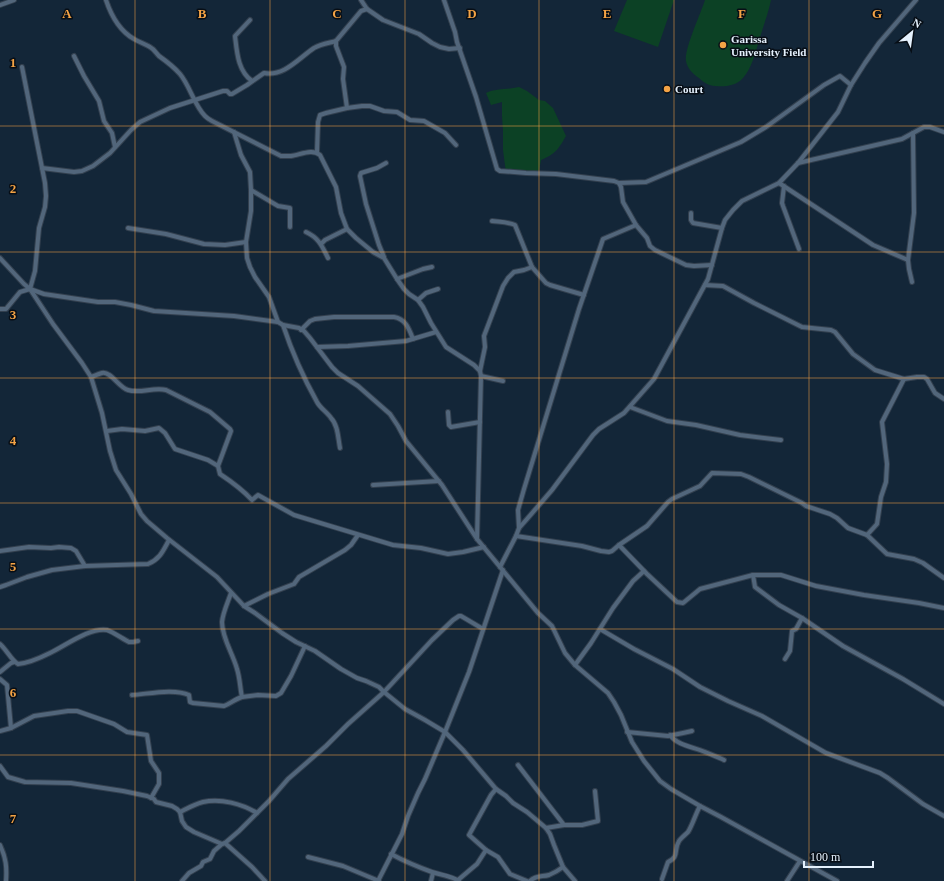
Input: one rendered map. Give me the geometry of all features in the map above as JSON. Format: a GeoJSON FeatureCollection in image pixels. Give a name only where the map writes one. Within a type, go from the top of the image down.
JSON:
{"type":"FeatureCollection","features":[{"type":"Feature","properties":{"kind":"street"},"geometry":{"type":"LineString","coordinates":[[0,5],[14,0]]}},
{"type":"Feature","properties":{"kind":"street"},"geometry":{"type":"LineString","coordinates":[[106,0],[119,26],[132,39],[150,47],[180,74],[204,116],[212,122],[281,156],[317,152]]}},
{"type":"Feature","properties":{"kind":"street"},"geometry":{"type":"LineString","coordinates":[[361,0],[367,9],[383,20],[420,34],[440,47],[460,48]]}},
{"type":"Feature","properties":{"kind":"street"},"geometry":{"type":"LineString","coordinates":[[444,0],[476,97],[497,169],[500,170],[556,174],[614,181],[619,183],[646,182],[741,142],[766,127],[824,85],[840,76],[852,85]]}},
{"type":"Feature","properties":{"kind":"street"},"geometry":{"type":"LineString","coordinates":[[519,528],[552,490],[593,434],[624,413],[654,379],[708,279],[725,220],[742,201],[779,182],[798,163],[838,112],[865,63],[879,43],[916,0]]}},
{"type":"Feature","properties":{"kind":"street"},"geometry":{"type":"LineString","coordinates":[[42,168],[74,172],[82,171],[93,166],[110,154],[140,122],[170,108],[223,91],[227,91],[232,94],[264,73],[270,74],[291,66],[316,47],[336,41],[356,16],[361,11],[367,9]]}},
{"type":"Feature","properties":{"kind":"street"},"geometry":{"type":"LineString","coordinates":[[250,20],[235,36],[238,59],[246,77],[252,81]]}},
{"type":"Feature","properties":{"kind":"street"},"geometry":{"type":"LineString","coordinates":[[336,41],[336,46],[344,67],[343,79],[347,108]]}},
{"type":"Feature","properties":{"kind":"street"},"geometry":{"type":"LineString","coordinates":[[74,56],[99,101],[104,121],[112,133],[116,147]]}},
{"type":"Feature","properties":{"kind":"street"},"geometry":{"type":"LineString","coordinates":[[22,67],[45,183],[46,196],[45,207],[39,228],[35,271],[30,289]]}},
{"type":"Feature","properties":{"kind":"street"},"geometry":{"type":"LineString","coordinates":[[384,258],[373,252],[347,229],[336,187],[320,154],[317,152],[318,122],[320,116],[347,108],[370,106],[384,111],[397,112],[410,120],[424,121],[444,133],[456,145]]}},
{"type":"Feature","properties":{"kind":"street"},"geometry":{"type":"LineString","coordinates":[[798,163],[902,139],[924,127],[930,127],[944,132]]}},
{"type":"Feature","properties":{"kind":"street"},"geometry":{"type":"LineString","coordinates":[[234,132],[241,155],[250,172],[251,211],[246,242],[247,258],[255,277],[269,297],[278,322]]}},
{"type":"Feature","properties":{"kind":"street"},"geometry":{"type":"LineString","coordinates":[[912,282],[908,269],[908,260],[914,213],[913,133]]}},
{"type":"Feature","properties":{"kind":"street"},"geometry":{"type":"LineString","coordinates":[[386,163],[361,174],[360,176],[366,204],[384,258],[397,279],[409,294],[418,300],[423,307],[446,347],[474,365],[481,373],[503,381]]}},
{"type":"Feature","properties":{"kind":"street"},"geometry":{"type":"LineString","coordinates":[[779,182],[876,247],[908,260]]}},
{"type":"Feature","properties":{"kind":"street"},"geometry":{"type":"LineString","coordinates":[[619,183],[623,202],[636,225],[647,238],[650,246],[661,254],[686,265],[712,265]]}},
{"type":"Feature","properties":{"kind":"street"},"geometry":{"type":"LineString","coordinates":[[784,186],[782,203],[799,249]]}},
{"type":"Feature","properties":{"kind":"street"},"geometry":{"type":"LineString","coordinates":[[251,190],[278,206],[290,208],[290,226]]}},
{"type":"Feature","properties":{"kind":"street"},"geometry":{"type":"LineString","coordinates":[[691,213],[691,220],[693,223],[722,228]]}},
{"type":"Feature","properties":{"kind":"street"},"geometry":{"type":"LineString","coordinates":[[492,221],[516,225],[532,266],[546,283],[584,295]]}},
{"type":"Feature","properties":{"kind":"street"},"geometry":{"type":"LineString","coordinates":[[308,857],[343,866],[378,881],[402,834],[408,816],[445,732],[466,679],[501,568],[519,528],[518,510],[524,489],[584,295],[603,239],[636,225]]}},
{"type":"Feature","properties":{"kind":"street"},"geometry":{"type":"LineString","coordinates":[[128,228],[166,234],[204,244],[226,245],[246,242]]}},
{"type":"Feature","properties":{"kind":"street"},"geometry":{"type":"LineString","coordinates":[[321,244],[325,240],[347,229]]}},
{"type":"Feature","properties":{"kind":"street"},"geometry":{"type":"LineString","coordinates":[[306,232],[317,239],[328,258]]}},
{"type":"Feature","properties":{"kind":"street"},"geometry":{"type":"LineString","coordinates":[[0,258],[30,289],[53,324],[82,363],[90,377],[102,413],[110,451],[116,470],[128,488],[141,514],[147,521],[217,577],[244,606],[282,633],[315,650],[340,669],[379,687],[405,709],[445,732],[463,750],[496,789],[546,828],[564,867],[575,881]]}},
{"type":"Feature","properties":{"kind":"street"},"geometry":{"type":"LineString","coordinates":[[477,540],[481,373],[485,347],[484,336],[503,286],[508,278],[514,272],[524,270],[532,266]]}},
{"type":"Feature","properties":{"kind":"street"},"geometry":{"type":"LineString","coordinates":[[397,279],[432,267]]}},
{"type":"Feature","properties":{"kind":"street"},"geometry":{"type":"LineString","coordinates":[[705,285],[723,286],[802,327],[831,330],[835,332],[853,354],[875,370],[904,379],[924,377],[927,379],[935,393],[944,399]]}},
{"type":"Feature","properties":{"kind":"street"},"geometry":{"type":"LineString","coordinates":[[0,309],[6,309],[20,292],[30,289],[44,294],[98,302],[115,302],[154,311],[234,316],[278,322],[283,325],[299,328],[310,338],[338,373],[358,386],[390,414],[406,441],[439,481],[477,540],[538,613],[552,626],[565,653],[575,665],[608,693],[621,715],[632,742],[644,761],[660,781],[671,790],[837,881]]}},
{"type":"Feature","properties":{"kind":"street"},"geometry":{"type":"LineString","coordinates":[[418,300],[426,293],[438,289]]}},
{"type":"Feature","properties":{"kind":"street"},"geometry":{"type":"LineString","coordinates":[[301,330],[310,321],[315,319],[334,317],[394,317],[398,318],[408,326],[413,339]]}},
{"type":"Feature","properties":{"kind":"street"},"geometry":{"type":"LineString","coordinates":[[283,325],[296,360],[318,404],[332,419],[335,425],[340,448]]}},
{"type":"Feature","properties":{"kind":"street"},"geometry":{"type":"LineString","coordinates":[[317,347],[394,343],[436,332]]}},
{"type":"Feature","properties":{"kind":"street"},"geometry":{"type":"LineString","coordinates":[[90,377],[102,373],[109,374],[121,387],[128,391],[166,390],[210,412],[230,428],[231,431],[218,466],[220,474],[242,490],[252,500],[258,495],[294,515],[393,545],[421,548],[448,554],[484,547]]}},
{"type":"Feature","properties":{"kind":"street"},"geometry":{"type":"LineString","coordinates":[[867,535],[877,524],[881,497],[886,482],[887,464],[882,422],[904,379]]}},
{"type":"Feature","properties":{"kind":"street"},"geometry":{"type":"LineString","coordinates":[[630,407],[666,421],[696,425],[740,435],[781,440]]}},
{"type":"Feature","properties":{"kind":"street"},"geometry":{"type":"LineString","coordinates":[[448,412],[450,425],[452,427],[480,422]]}},
{"type":"Feature","properties":{"kind":"street"},"geometry":{"type":"LineString","coordinates":[[107,431],[122,429],[145,431],[159,428],[165,433],[175,449],[208,460],[218,466]]}},
{"type":"Feature","properties":{"kind":"street"},"geometry":{"type":"LineString","coordinates":[[516,536],[582,546],[607,552],[612,551],[647,526],[672,498],[700,486],[712,473],[741,474],[806,506],[830,514],[848,528],[867,535],[887,554],[914,559],[923,563],[944,578]]}},
{"type":"Feature","properties":{"kind":"street"},"geometry":{"type":"LineString","coordinates":[[373,484],[439,481]]}},
{"type":"Feature","properties":{"kind":"street"},"geometry":{"type":"LineString","coordinates":[[244,606],[268,594],[294,584],[299,578],[345,550],[351,545],[358,535]]}},
{"type":"Feature","properties":{"kind":"street"},"geometry":{"type":"LineString","coordinates":[[0,587],[52,570],[84,566],[148,564],[156,560],[162,553],[169,540]]}},
{"type":"Feature","properties":{"kind":"street"},"geometry":{"type":"LineString","coordinates":[[619,545],[644,571],[677,602],[680,603],[683,603],[700,589],[753,575],[782,575],[816,586],[944,608]]}},
{"type":"Feature","properties":{"kind":"street"},"geometry":{"type":"LineString","coordinates":[[0,551],[30,547],[71,548],[76,551],[84,566]]}},
{"type":"Feature","properties":{"kind":"street"},"geometry":{"type":"LineString","coordinates":[[575,665],[613,608],[633,581],[644,571]]}},
{"type":"Feature","properties":{"kind":"street"},"geometry":{"type":"LineString","coordinates":[[753,575],[756,589],[779,606],[802,618],[843,646],[903,679],[944,704]]}},
{"type":"Feature","properties":{"kind":"street"},"geometry":{"type":"LineString","coordinates":[[231,593],[222,620],[223,630],[238,671],[242,697]]}},
{"type":"Feature","properties":{"kind":"street"},"geometry":{"type":"LineString","coordinates":[[182,881],[189,873],[210,859],[214,851],[239,831],[288,779],[384,692],[432,640],[459,616],[463,616],[483,629]]}},
{"type":"Feature","properties":{"kind":"street"},"geometry":{"type":"LineString","coordinates":[[785,659],[790,651],[792,631],[796,629],[802,618]]}},
{"type":"Feature","properties":{"kind":"street"},"geometry":{"type":"LineString","coordinates":[[600,629],[634,649],[673,669],[700,687],[762,716],[826,753],[880,773],[923,804],[944,816]]}},
{"type":"Feature","properties":{"kind":"street"},"geometry":{"type":"LineString","coordinates":[[0,644],[5,648],[14,662],[22,664],[50,653],[81,636],[98,631],[106,630],[129,642],[138,641]]}},
{"type":"Feature","properties":{"kind":"street"},"geometry":{"type":"LineString","coordinates":[[132,695],[160,692],[180,692],[189,695],[190,702],[193,704],[224,706],[237,698],[242,697],[258,695],[276,696],[281,693],[291,676],[305,646]]}},
{"type":"Feature","properties":{"kind":"street"},"geometry":{"type":"LineString","coordinates":[[0,672],[14,662]]}},
{"type":"Feature","properties":{"kind":"street"},"geometry":{"type":"LineString","coordinates":[[0,679],[7,685],[11,728]]}},
{"type":"Feature","properties":{"kind":"street"},"geometry":{"type":"LineString","coordinates":[[0,731],[11,728],[34,716],[77,710],[114,724],[127,732],[147,735],[151,761],[159,773],[159,784],[151,798]]}},
{"type":"Feature","properties":{"kind":"street"},"geometry":{"type":"LineString","coordinates":[[627,732],[670,735],[692,731]]}},
{"type":"Feature","properties":{"kind":"street"},"geometry":{"type":"LineString","coordinates":[[670,735],[681,744],[724,760]]}},
{"type":"Feature","properties":{"kind":"street"},"geometry":{"type":"LineString","coordinates":[[518,765],[564,826]]}},
{"type":"Feature","properties":{"kind":"street"},"geometry":{"type":"LineString","coordinates":[[0,766],[8,777],[25,782],[71,783],[123,791],[147,796],[154,799],[156,802],[177,808],[186,827],[194,832],[223,844],[252,867],[265,881]]}},
{"type":"Feature","properties":{"kind":"street"},"geometry":{"type":"LineString","coordinates":[[496,789],[491,795],[469,835],[486,850],[498,857],[510,874],[527,881]]}},
{"type":"Feature","properties":{"kind":"street"},"geometry":{"type":"LineString","coordinates":[[546,828],[582,825],[598,821],[595,791]]}},
{"type":"Feature","properties":{"kind":"street"},"geometry":{"type":"LineString","coordinates":[[180,812],[191,806],[215,800],[232,802],[257,812]]}},
{"type":"Feature","properties":{"kind":"street"},"geometry":{"type":"LineString","coordinates":[[662,879],[668,862],[673,860],[676,855],[677,846],[688,831],[700,806]]}},
{"type":"Feature","properties":{"kind":"street"},"geometry":{"type":"LineString","coordinates":[[0,845],[5,855],[6,881]]}},
{"type":"Feature","properties":{"kind":"street"},"geometry":{"type":"LineString","coordinates":[[391,854],[433,873],[459,880],[477,864],[486,850]]}},
{"type":"Feature","properties":{"kind":"street"},"geometry":{"type":"LineString","coordinates":[[787,881],[800,861]]}},
{"type":"Feature","properties":{"kind":"street"},"geometry":{"type":"LineString","coordinates":[[530,881],[538,876],[547,876],[564,867]]}},
{"type":"Feature","properties":{"kind":"street"},"geometry":{"type":"LineString","coordinates":[[0,873],[6,874]]}},
{"type":"Feature","properties":{"kind":"street"},"geometry":{"type":"LineString","coordinates":[[431,881],[433,873]]}},
{"type":"Feature","properties":{"kind":"green space"},"geometry":{"type":"Polygon","coordinates":[[[627,0],[674,0],[658,47],[614,31],[627,0]]]}},
{"type":"Feature","properties":{"kind":"green space","name":"Garissa University Field"},"geometry":{"type":"Polygon","coordinates":[[[705,0],[771,0],[751,65],[743,78],[734,84],[723,86],[708,85],[693,73],[687,64],[686,55],[693,31],[705,0]]]}},
{"type":"Feature","properties":{"kind":"green space"},"geometry":{"type":"Polygon","coordinates":[[[519,87],[539,100],[545,101],[553,108],[566,136],[556,151],[550,156],[541,160],[538,176],[506,173],[503,150],[502,102],[491,105],[486,93],[494,90],[519,87]]]}},
{"type":"Feature","properties":{"kind":"place","name":"Garissa University Field"},"geometry":{"type":"Point","coordinates":[723,45]}},
{"type":"Feature","properties":{"kind":"place","name":"Court"},"geometry":{"type":"Point","coordinates":[667,89]}}]}
